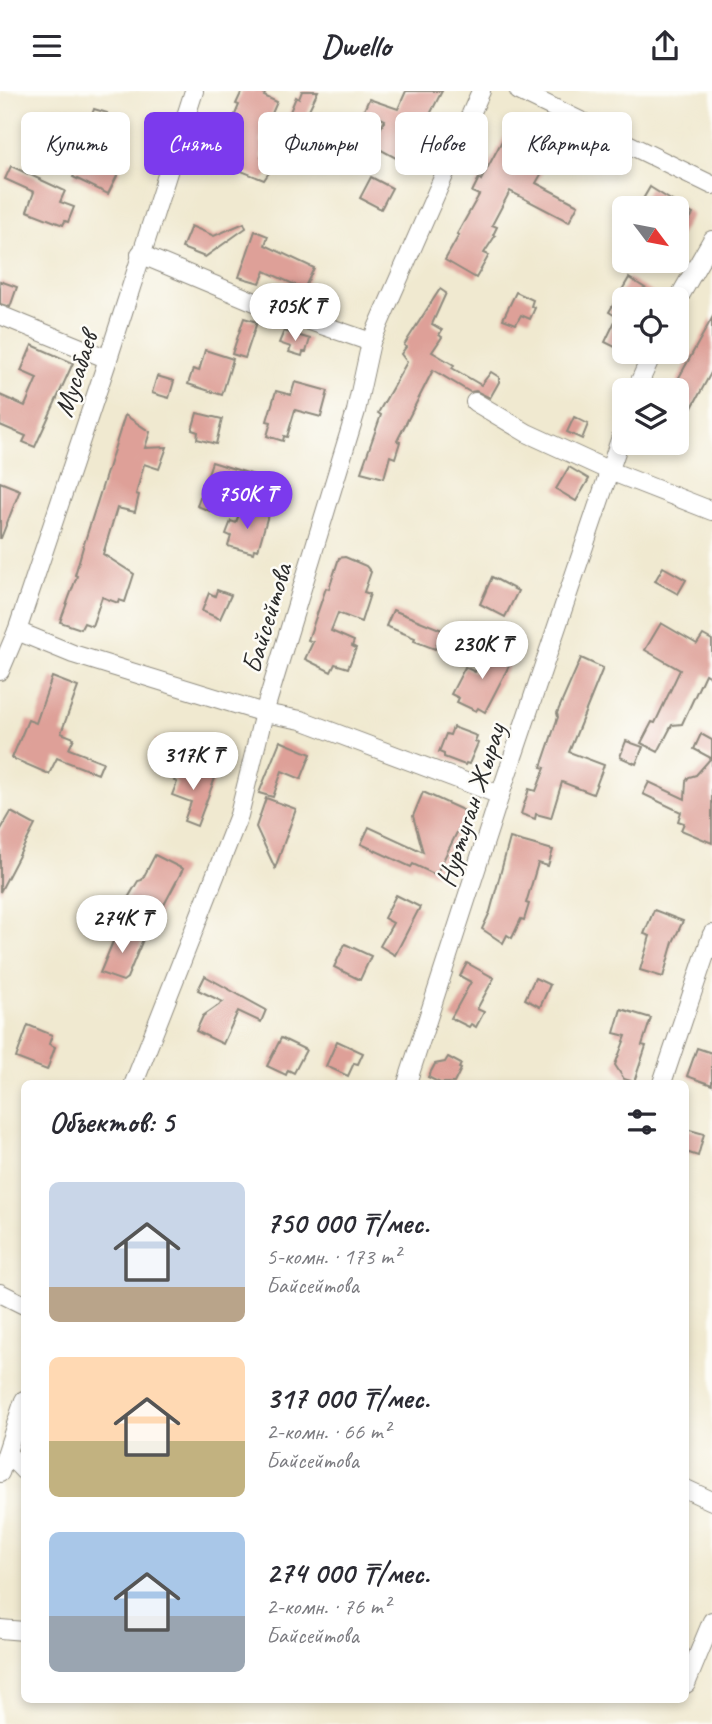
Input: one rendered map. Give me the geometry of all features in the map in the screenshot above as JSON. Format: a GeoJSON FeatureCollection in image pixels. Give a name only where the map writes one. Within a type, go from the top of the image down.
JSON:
{"type":"FeatureCollection","features":[{"type":"Feature","properties":{"kind":"street","name":"Мусабаев"},"geometry":{"type":"LineString","coordinates":[[0,671],[17,631],[108,359],[194,91]]}},
{"type":"Feature","properties":{"kind":"street","name":"Байсейтова"},"geometry":{"type":"LineString","coordinates":[[135,1080],[239,815],[264,713],[356,411],[371,342],[481,91]]}},
{"type":"Feature","properties":{"kind":"street"},"geometry":{"type":"LineString","coordinates":[[519,91],[712,185]]}},
{"type":"Feature","properties":{"kind":"street"},"geometry":{"type":"LineString","coordinates":[[685,287],[712,240]]}},
{"type":"Feature","properties":{"kind":"street"},"geometry":{"type":"LineString","coordinates":[[140,254],[255,303],[371,342]]}},
{"type":"Feature","properties":{"kind":"street"},"geometry":{"type":"LineString","coordinates":[[0,315],[108,359]]}},
{"type":"Feature","properties":{"kind":"street"},"geometry":{"type":"LineString","coordinates":[[475,402],[527,433],[610,471],[712,511]]}},
{"type":"Feature","properties":{"kind":"street","name":"Нуртуган Жырау"},"geometry":{"type":"LineString","coordinates":[[408,1080],[500,795],[615,455]]}},
{"type":"Feature","properties":{"kind":"street"},"geometry":{"type":"LineString","coordinates":[[17,631],[73,654],[264,713],[301,720],[500,795]]}},
{"type":"Feature","properties":{"kind":"street"},"geometry":{"type":"LineString","coordinates":[[663,1080],[712,934]]}},
{"type":"Feature","properties":{"kind":"street"},"geometry":{"type":"LineString","coordinates":[[0,1293],[21,1304]]}},
{"type":"Feature","properties":{"kind":"street"},"geometry":{"type":"LineString","coordinates":[[0,1473],[21,1409]]}},
{"type":"Feature","properties":{"kind":"street"},"geometry":{"type":"LineString","coordinates":[[7,1453],[21,1468]]}},
{"type":"Feature","properties":{"kind":"street"},"geometry":{"type":"LineString","coordinates":[[689,1490],[712,1501]]}},
{"type":"Feature","properties":{"kind":"street"},"geometry":{"type":"LineString","coordinates":[[689,1677],[712,1621]]}},
{"type":"Feature","properties":{"kind":"street"},"geometry":{"type":"LineString","coordinates":[[0,1629],[21,1631]]}},
{"type":"Feature","properties":{"kind":"building"},"geometry":{"type":"Polygon","coordinates":[[[242,91],[266,91],[264,96],[277,102],[273,112],[258,112],[258,175],[267,175],[264,180],[244,172],[244,112],[236,112],[239,105],[236,104],[242,91]]]}},
{"type":"Feature","properties":{"kind":"building"},"geometry":{"type":"Polygon","coordinates":[[[302,91],[318,91],[308,112],[290,112],[296,97],[299,99],[302,91]]]}},
{"type":"Feature","properties":{"kind":"building"},"geometry":{"type":"Polygon","coordinates":[[[406,91],[442,91],[431,112],[395,112],[395,158],[381,150],[381,128],[385,120],[381,118],[381,112],[364,110],[369,99],[398,109],[406,91]]]}},
{"type":"Feature","properties":{"kind":"building"},"geometry":{"type":"Polygon","coordinates":[[[502,141],[502,175],[541,175],[536,183],[578,205],[569,222],[510,191],[492,225],[497,227],[493,235],[495,236],[484,253],[489,255],[476,278],[445,260],[479,195],[472,192],[479,178],[481,180],[484,175],[488,175],[488,167],[502,141]]]}},
{"type":"Feature","properties":{"kind":"building"},"geometry":{"type":"Polygon","coordinates":[[[11,166],[21,171],[21,175],[30,175],[65,191],[60,202],[74,207],[68,222],[65,221],[63,225],[27,211],[34,192],[5,179],[11,166]]]}},
{"type":"Feature","properties":{"kind":"building"},"geometry":{"type":"Polygon","coordinates":[[[74,175],[118,175],[108,194],[73,177],[74,175]]]}},
{"type":"Feature","properties":{"kind":"building"},"geometry":{"type":"Polygon","coordinates":[[[371,177],[392,188],[381,209],[360,198],[371,177]]]}},
{"type":"Feature","properties":{"kind":"building"},"geometry":{"type":"Polygon","coordinates":[[[650,187],[664,196],[645,196],[650,187]]]}},
{"type":"Feature","properties":{"kind":"building"},"geometry":{"type":"Polygon","coordinates":[[[244,223],[246,228],[205,257],[182,248],[191,226],[214,236],[244,223]]]}},
{"type":"Feature","properties":{"kind":"building"},"geometry":{"type":"Polygon","coordinates":[[[255,231],[268,236],[265,245],[314,268],[304,289],[265,271],[260,283],[239,277],[255,231]]]}},
{"type":"Feature","properties":{"kind":"building"},"geometry":{"type":"Polygon","coordinates":[[[629,278],[644,287],[624,287],[629,278]]]}},
{"type":"Feature","properties":{"kind":"building"},"geometry":{"type":"Polygon","coordinates":[[[0,281],[17,287],[10,307],[0,304],[0,281]]]}},
{"type":"Feature","properties":{"kind":"building"},"geometry":{"type":"Polygon","coordinates":[[[440,289],[446,293],[432,324],[442,330],[439,335],[442,337],[432,352],[481,385],[491,372],[499,377],[499,382],[490,398],[476,391],[470,392],[433,370],[397,441],[400,442],[395,458],[390,456],[384,478],[361,472],[381,415],[378,413],[407,362],[401,354],[406,347],[404,345],[440,289]]]}},
{"type":"Feature","properties":{"kind":"building"},"geometry":{"type":"Polygon","coordinates":[[[516,292],[533,300],[531,306],[535,308],[530,319],[521,315],[516,324],[503,319],[516,292]]]}},
{"type":"Feature","properties":{"kind":"building"},"geometry":{"type":"Polygon","coordinates":[[[244,318],[257,322],[245,358],[232,354],[244,318]]]}},
{"type":"Feature","properties":{"kind":"building"},"geometry":{"type":"Polygon","coordinates":[[[712,318],[712,371],[689,413],[689,378],[679,378],[689,364],[712,318]]]}},
{"type":"Feature","properties":{"kind":"building"},"geometry":{"type":"Polygon","coordinates":[[[612,327],[612,346],[605,342],[612,327]]]}},
{"type":"Feature","properties":{"kind":"building"},"geometry":{"type":"Polygon","coordinates":[[[284,331],[310,339],[302,356],[289,352],[291,347],[279,343],[284,331]]]}},
{"type":"Feature","properties":{"kind":"building"},"geometry":{"type":"Polygon","coordinates":[[[32,345],[73,363],[35,447],[23,442],[26,436],[0,425],[0,395],[25,406],[37,378],[21,371],[32,345]]]}},
{"type":"Feature","properties":{"kind":"building"},"geometry":{"type":"Polygon","coordinates":[[[205,350],[233,359],[222,395],[188,384],[193,369],[199,371],[205,350]]]}},
{"type":"Feature","properties":{"kind":"building"},"geometry":{"type":"Polygon","coordinates":[[[157,376],[174,381],[169,398],[152,393],[157,376]]]}},
{"type":"Feature","properties":{"kind":"building"},"geometry":{"type":"Polygon","coordinates":[[[295,382],[328,391],[321,417],[295,410],[287,437],[284,436],[283,441],[267,436],[271,422],[267,421],[276,391],[291,395],[295,382]]]}},
{"type":"Feature","properties":{"kind":"building"},"geometry":{"type":"Polygon","coordinates":[[[197,413],[222,419],[216,444],[197,439],[198,432],[192,430],[197,413]]]}},
{"type":"Feature","properties":{"kind":"building"},"geometry":{"type":"Polygon","coordinates":[[[125,415],[150,432],[145,448],[167,447],[159,469],[144,464],[136,494],[139,495],[135,512],[117,508],[103,554],[134,574],[125,602],[119,600],[118,603],[102,597],[92,626],[84,623],[81,629],[60,622],[77,576],[75,575],[83,547],[125,415]]]}},
{"type":"Feature","properties":{"kind":"building"},"geometry":{"type":"Polygon","coordinates":[[[574,417],[588,424],[582,439],[567,432],[574,417]]]}},
{"type":"Feature","properties":{"kind":"building"},"geometry":{"type":"Polygon","coordinates":[[[212,462],[254,475],[250,487],[222,478],[210,511],[197,506],[212,462]]]}},
{"type":"Feature","properties":{"kind":"building"},"geometry":{"type":"Polygon","coordinates":[[[569,467],[589,479],[576,501],[556,489],[569,467]]]}},
{"type":"Feature","properties":{"kind":"building"},"geometry":{"type":"Polygon","coordinates":[[[0,482],[20,490],[1,538],[0,538],[0,482]]]}},
{"type":"Feature","properties":{"kind":"building"},"geometry":{"type":"Polygon","coordinates":[[[241,508],[268,515],[258,550],[254,549],[253,553],[228,546],[231,536],[226,534],[231,521],[236,523],[241,508]]]}},
{"type":"Feature","properties":{"kind":"building"},"geometry":{"type":"Polygon","coordinates":[[[345,557],[366,566],[371,572],[364,592],[370,594],[361,622],[338,613],[331,631],[354,641],[352,646],[356,648],[348,668],[335,664],[331,672],[305,659],[313,642],[308,640],[326,588],[329,589],[339,558],[345,557]]]}},
{"type":"Feature","properties":{"kind":"building"},"geometry":{"type":"Polygon","coordinates":[[[663,567],[686,580],[678,594],[655,581],[663,567]]]}},
{"type":"Feature","properties":{"kind":"building"},"geometry":{"type":"Polygon","coordinates":[[[492,577],[518,591],[505,617],[480,604],[492,577]]]}},
{"type":"Feature","properties":{"kind":"building"},"geometry":{"type":"Polygon","coordinates":[[[217,590],[231,595],[220,619],[202,611],[209,593],[215,596],[217,590]]]}},
{"type":"Feature","properties":{"kind":"building"},"geometry":{"type":"Polygon","coordinates":[[[393,610],[442,630],[435,649],[386,626],[393,610]]]}},
{"type":"Feature","properties":{"kind":"building"},"geometry":{"type":"Polygon","coordinates":[[[661,623],[697,644],[703,635],[712,640],[712,678],[705,674],[682,724],[672,725],[658,752],[641,743],[652,722],[655,723],[680,670],[645,650],[661,623]]]}},
{"type":"Feature","properties":{"kind":"building"},"geometry":{"type":"Polygon","coordinates":[[[486,648],[512,660],[485,712],[457,702],[459,698],[451,694],[465,667],[475,672],[486,648]]]}},
{"type":"Feature","properties":{"kind":"building"},"geometry":{"type":"Polygon","coordinates":[[[581,658],[603,668],[569,752],[604,765],[593,794],[562,782],[551,818],[536,814],[535,819],[521,814],[529,789],[536,791],[545,768],[541,767],[557,713],[581,658]]]}},
{"type":"Feature","properties":{"kind":"building"},"geometry":{"type":"Polygon","coordinates":[[[52,677],[78,687],[61,733],[74,738],[69,749],[103,762],[98,774],[57,758],[49,774],[12,758],[28,720],[36,723],[52,677]]]}},
{"type":"Feature","properties":{"kind":"building"},"geometry":{"type":"Polygon","coordinates":[[[453,727],[477,736],[475,741],[478,743],[469,764],[444,757],[444,754],[439,752],[446,734],[450,735],[453,727]]]}},
{"type":"Feature","properties":{"kind":"building"},"geometry":{"type":"Polygon","coordinates":[[[701,734],[712,740],[712,843],[681,830],[684,823],[678,821],[681,812],[643,794],[649,782],[685,799],[686,781],[696,775],[711,758],[694,749],[701,734]]]}},
{"type":"Feature","properties":{"kind":"building"},"geometry":{"type":"Polygon","coordinates":[[[156,739],[177,747],[180,740],[193,744],[186,762],[152,751],[156,739]]]}},
{"type":"Feature","properties":{"kind":"building"},"geometry":{"type":"Polygon","coordinates":[[[280,741],[311,754],[301,779],[282,771],[273,797],[259,793],[280,741]]]}},
{"type":"Feature","properties":{"kind":"building"},"geometry":{"type":"Polygon","coordinates":[[[626,741],[643,747],[636,764],[620,757],[626,741]]]}},
{"type":"Feature","properties":{"kind":"building"},"geometry":{"type":"Polygon","coordinates":[[[180,765],[215,778],[197,826],[184,821],[191,802],[172,795],[180,765]]]}},
{"type":"Feature","properties":{"kind":"building"},"geometry":{"type":"Polygon","coordinates":[[[423,792],[467,812],[436,875],[413,864],[411,867],[361,844],[369,827],[423,852],[413,816],[423,792]]]}},
{"type":"Feature","properties":{"kind":"building"},"geometry":{"type":"Polygon","coordinates":[[[266,798],[296,809],[275,868],[256,827],[266,798]]]}},
{"type":"Feature","properties":{"kind":"building"},"geometry":{"type":"Polygon","coordinates":[[[11,812],[35,825],[0,892],[0,831],[11,812]]]}},
{"type":"Feature","properties":{"kind":"building"},"geometry":{"type":"Polygon","coordinates":[[[510,838],[553,850],[548,866],[538,863],[526,903],[529,904],[524,920],[521,919],[512,938],[507,935],[503,943],[482,929],[490,912],[510,838]]]}},
{"type":"Feature","properties":{"kind":"building"},"geometry":{"type":"Polygon","coordinates":[[[155,855],[183,869],[155,922],[125,903],[138,881],[142,880],[155,855]]]}},
{"type":"Feature","properties":{"kind":"building"},"geometry":{"type":"Polygon","coordinates":[[[396,895],[420,907],[395,955],[380,946],[393,923],[384,918],[396,895]]]}},
{"type":"Feature","properties":{"kind":"building"},"geometry":{"type":"Polygon","coordinates":[[[654,910],[683,921],[673,942],[663,977],[640,970],[650,936],[644,934],[654,910]]]}},
{"type":"Feature","properties":{"kind":"building"},"geometry":{"type":"Polygon","coordinates":[[[119,927],[144,937],[127,978],[123,981],[100,973],[119,927]]]}},
{"type":"Feature","properties":{"kind":"building"},"geometry":{"type":"Polygon","coordinates":[[[345,944],[371,956],[360,980],[334,967],[345,944]]]}},
{"type":"Feature","properties":{"kind":"building"},"geometry":{"type":"Polygon","coordinates":[[[467,963],[494,978],[477,1009],[484,1012],[476,1027],[471,1024],[469,1027],[451,1018],[471,982],[460,976],[467,963]]]}},
{"type":"Feature","properties":{"kind":"building"},"geometry":{"type":"Polygon","coordinates":[[[205,976],[266,1010],[261,1022],[238,1011],[223,1044],[196,1031],[203,1016],[223,1002],[198,990],[205,976]]]}},
{"type":"Feature","properties":{"kind":"building"},"geometry":{"type":"Polygon","coordinates":[[[535,978],[550,985],[540,1007],[525,999],[535,978]]]}},
{"type":"Feature","properties":{"kind":"building"},"geometry":{"type":"Polygon","coordinates":[[[621,1009],[651,1018],[642,1045],[646,1046],[635,1080],[624,1079],[615,1065],[626,1036],[614,1033],[621,1009]]]}},
{"type":"Feature","properties":{"kind":"building"},"geometry":{"type":"Polygon","coordinates":[[[28,1025],[52,1035],[49,1044],[55,1047],[47,1070],[16,1058],[28,1025]]]}},
{"type":"Feature","properties":{"kind":"building"},"geometry":{"type":"Polygon","coordinates":[[[281,1038],[306,1050],[294,1073],[288,1070],[286,1075],[267,1066],[281,1038]]]}},
{"type":"Feature","properties":{"kind":"building"},"geometry":{"type":"Polygon","coordinates":[[[337,1041],[363,1053],[348,1076],[326,1066],[337,1041]]]}},
{"type":"Feature","properties":{"kind":"building"},"geometry":{"type":"Polygon","coordinates":[[[697,1048],[712,1053],[712,1085],[687,1076],[697,1048]]]}},
{"type":"Feature","properties":{"kind":"building"},"geometry":{"type":"Polygon","coordinates":[[[448,1057],[461,1064],[456,1080],[434,1080],[428,1077],[435,1064],[445,1062],[448,1057]]]}},
{"type":"Feature","properties":{"kind":"building"},"geometry":{"type":"Polygon","coordinates":[[[689,1130],[704,1134],[698,1156],[689,1153],[689,1130]]]}}]}
